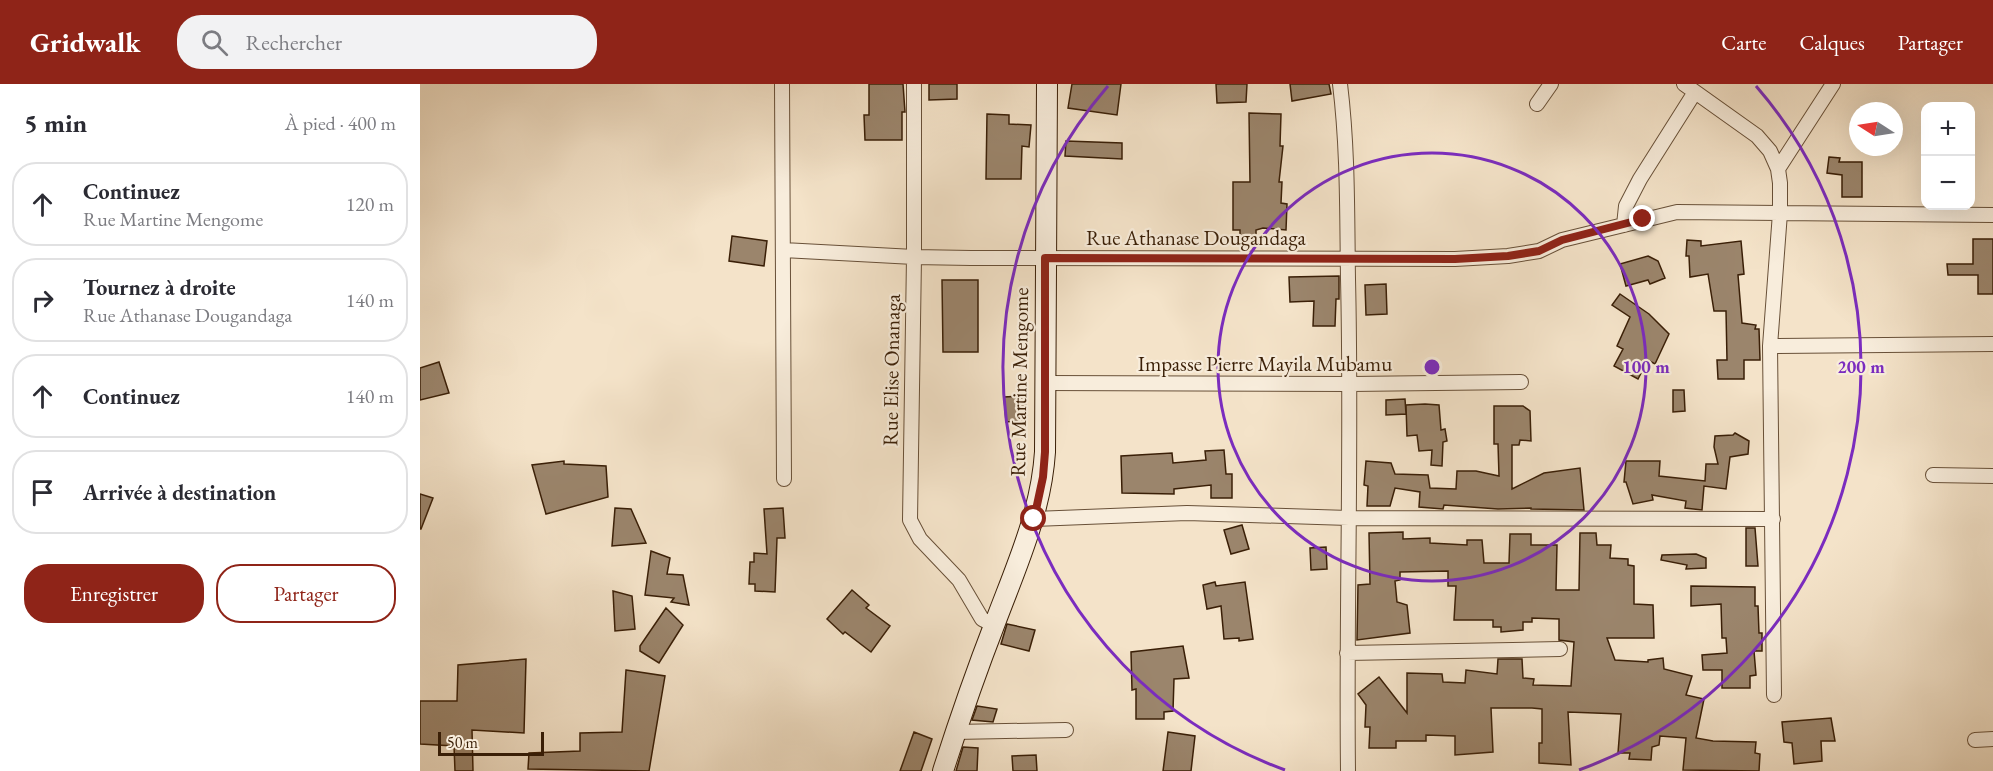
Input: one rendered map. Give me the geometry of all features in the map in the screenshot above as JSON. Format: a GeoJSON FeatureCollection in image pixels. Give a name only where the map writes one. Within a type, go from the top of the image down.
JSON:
{"type":"FeatureCollection","features":[{"type":"Feature","properties":{"kind":"street"},"geometry":{"type":"LineString","coordinates":[[782,84],[784,479]]}},
{"type":"Feature","properties":{"kind":"street","name":"Rue Elise Onanaga"},"geometry":{"type":"LineString","coordinates":[[914,84],[910,520],[920,539],[959,580],[982,619],[994,625]]}},
{"type":"Feature","properties":{"kind":"street","name":"Rue Martine Mengome"},"geometry":{"type":"LineString","coordinates":[[943,771],[955,732],[1034,519],[1043,477],[1047,84]]}},
{"type":"Feature","properties":{"kind":"street"},"geometry":{"type":"LineString","coordinates":[[1340,84],[1346,128],[1351,384],[1347,653],[1348,771]]}},
{"type":"Feature","properties":{"kind":"street"},"geometry":{"type":"LineString","coordinates":[[1537,104],[1551,84]]}},
{"type":"Feature","properties":{"kind":"street"},"geometry":{"type":"LineString","coordinates":[[1778,170],[1833,84]]}},
{"type":"Feature","properties":{"kind":"street"},"geometry":{"type":"LineString","coordinates":[[1624,225],[1626,206],[1689,88],[1758,136],[1770,151],[1778,170],[1780,213],[1770,346],[1774,695]]}},
{"type":"Feature","properties":{"kind":"street","name":"Rue Athanase Dougandaga"},"geometry":{"type":"LineString","coordinates":[[783,250],[914,257],[1455,259],[1508,256],[1539,251],[1562,240],[1677,212],[1993,215]]}},
{"type":"Feature","properties":{"kind":"street"},"geometry":{"type":"LineString","coordinates":[[1770,346],[1993,344]]}},
{"type":"Feature","properties":{"kind":"street","name":"Impasse Pierre Mayila Mubamu"},"geometry":{"type":"LineString","coordinates":[[1045,383],[1521,382]]}},
{"type":"Feature","properties":{"kind":"street"},"geometry":{"type":"LineString","coordinates":[[1933,475],[1993,476]]}},
{"type":"Feature","properties":{"kind":"street"},"geometry":{"type":"LineString","coordinates":[[1034,519],[1187,513],[1349,518],[1773,519]]}},
{"type":"Feature","properties":{"kind":"street"},"geometry":{"type":"LineString","coordinates":[[1347,653],[1560,649]]}},
{"type":"Feature","properties":{"kind":"street"},"geometry":{"type":"LineString","coordinates":[[955,732],[1066,730]]}},
{"type":"Feature","properties":{"kind":"street"},"geometry":{"type":"LineString","coordinates":[[1975,740],[1993,739]]}},
{"type":"Feature","properties":{"kind":"building"},"geometry":{"type":"Polygon","coordinates":[[[869,84],[903,84],[905,112],[902,112],[902,140],[865,140],[864,115],[869,115],[869,84]]]}},
{"type":"Feature","properties":{"kind":"building"},"geometry":{"type":"Polygon","coordinates":[[[929,84],[957,84],[957,99],[929,100],[929,84]]]}},
{"type":"Feature","properties":{"kind":"building"},"geometry":{"type":"Polygon","coordinates":[[[1072,84],[1121,84],[1117,115],[1068,108],[1072,84]]]}},
{"type":"Feature","properties":{"kind":"building"},"geometry":{"type":"Polygon","coordinates":[[[1216,84],[1247,84],[1246,102],[1217,103],[1216,84]]]}},
{"type":"Feature","properties":{"kind":"building"},"geometry":{"type":"Polygon","coordinates":[[[1290,84],[1329,84],[1331,94],[1292,101],[1290,84]]]}},
{"type":"Feature","properties":{"kind":"building"},"geometry":{"type":"Polygon","coordinates":[[[1249,113],[1281,114],[1280,146],[1283,146],[1279,182],[1282,182],[1281,203],[1287,204],[1286,230],[1263,228],[1256,230],[1256,236],[1240,236],[1240,230],[1233,230],[1233,182],[1250,182],[1249,113]]]}},
{"type":"Feature","properties":{"kind":"building"},"geometry":{"type":"Polygon","coordinates":[[[987,114],[1009,115],[1009,124],[1031,125],[1029,147],[1022,146],[1021,179],[986,179],[987,114]]]}},
{"type":"Feature","properties":{"kind":"building"},"geometry":{"type":"Polygon","coordinates":[[[1066,141],[1122,143],[1122,159],[1065,156],[1066,141]]]}},
{"type":"Feature","properties":{"kind":"building"},"geometry":{"type":"Polygon","coordinates":[[[1829,157],[1840,158],[1839,162],[1862,162],[1862,197],[1842,197],[1842,175],[1827,173],[1829,157]]]}},
{"type":"Feature","properties":{"kind":"building"},"geometry":{"type":"Polygon","coordinates":[[[732,236],[767,241],[764,266],[729,261],[732,236]]]}},
{"type":"Feature","properties":{"kind":"building"},"geometry":{"type":"Polygon","coordinates":[[[1973,239],[1993,239],[1993,294],[1978,294],[1978,275],[1948,275],[1947,264],[1973,264],[1973,239]]]}},
{"type":"Feature","properties":{"kind":"building"},"geometry":{"type":"Polygon","coordinates":[[[1687,240],[1701,241],[1701,246],[1741,241],[1744,274],[1738,275],[1742,323],[1756,325],[1755,329],[1759,329],[1760,360],[1744,360],[1744,379],[1718,379],[1717,360],[1727,360],[1726,311],[1714,311],[1708,274],[1690,277],[1689,256],[1686,256],[1687,240]]]}},
{"type":"Feature","properties":{"kind":"building"},"geometry":{"type":"Polygon","coordinates":[[[1648,256],[1658,261],[1665,278],[1650,284],[1648,280],[1626,286],[1620,264],[1648,256]]]}},
{"type":"Feature","properties":{"kind":"building"},"geometry":{"type":"Polygon","coordinates":[[[1339,276],[1339,299],[1336,299],[1335,326],[1313,326],[1314,301],[1290,302],[1289,277],[1339,276]]]}},
{"type":"Feature","properties":{"kind":"building"},"geometry":{"type":"Polygon","coordinates":[[[942,280],[978,280],[978,352],[943,352],[942,280]]]}},
{"type":"Feature","properties":{"kind":"building"},"geometry":{"type":"Polygon","coordinates":[[[1386,284],[1387,314],[1366,315],[1365,285],[1386,284]]]}},
{"type":"Feature","properties":{"kind":"building"},"geometry":{"type":"Polygon","coordinates":[[[1620,294],[1649,314],[1669,334],[1655,364],[1648,360],[1638,379],[1614,366],[1623,349],[1617,346],[1630,317],[1612,305],[1620,294]]]}},
{"type":"Feature","properties":{"kind":"building"},"geometry":{"type":"Polygon","coordinates":[[[439,362],[449,393],[420,400],[420,368],[439,362]]]}},
{"type":"Feature","properties":{"kind":"building"},"geometry":{"type":"Polygon","coordinates":[[[1673,390],[1684,390],[1685,411],[1673,412],[1673,390]]]}},
{"type":"Feature","properties":{"kind":"building"},"geometry":{"type":"Polygon","coordinates":[[[1025,396],[1027,420],[1006,422],[1004,397],[1025,396]]]}},
{"type":"Feature","properties":{"kind":"building"},"geometry":{"type":"Polygon","coordinates":[[[1405,399],[1406,414],[1386,415],[1386,400],[1405,399]]]}},
{"type":"Feature","properties":{"kind":"building"},"geometry":{"type":"Polygon","coordinates":[[[1406,405],[1439,405],[1441,430],[1445,429],[1447,441],[1443,442],[1442,466],[1431,465],[1432,450],[1419,451],[1417,435],[1407,436],[1406,405]]]}},
{"type":"Feature","properties":{"kind":"building"},"geometry":{"type":"Polygon","coordinates":[[[1494,406],[1523,406],[1530,411],[1531,441],[1520,440],[1519,445],[1512,445],[1512,489],[1544,473],[1580,468],[1584,510],[1498,509],[1444,505],[1443,509],[1419,507],[1420,492],[1395,488],[1390,506],[1367,506],[1368,486],[1364,485],[1366,461],[1391,463],[1395,474],[1428,475],[1430,488],[1456,489],[1457,471],[1476,471],[1499,476],[1498,444],[1494,444],[1494,406]]]}},
{"type":"Feature","properties":{"kind":"building"},"geometry":{"type":"Polygon","coordinates":[[[1735,433],[1749,441],[1748,454],[1730,457],[1726,489],[1704,486],[1702,510],[1685,508],[1686,501],[1652,495],[1653,500],[1633,504],[1626,482],[1624,482],[1626,461],[1660,461],[1659,476],[1705,481],[1706,464],[1718,464],[1714,447],[1715,436],[1735,433]]]}},
{"type":"Feature","properties":{"kind":"building"},"geometry":{"type":"Polygon","coordinates":[[[1224,450],[1226,474],[1232,474],[1232,498],[1211,498],[1211,485],[1174,489],[1174,494],[1122,493],[1121,456],[1172,453],[1173,463],[1206,460],[1205,451],[1224,450]]]}},
{"type":"Feature","properties":{"kind":"building"},"geometry":{"type":"Polygon","coordinates":[[[564,461],[564,464],[606,466],[608,497],[546,514],[532,465],[564,461]]]}},
{"type":"Feature","properties":{"kind":"building"},"geometry":{"type":"Polygon","coordinates":[[[420,494],[433,498],[421,529],[420,529],[420,494]]]}},
{"type":"Feature","properties":{"kind":"building"},"geometry":{"type":"Polygon","coordinates":[[[615,508],[631,509],[646,543],[612,546],[615,508]]]}},
{"type":"Feature","properties":{"kind":"building"},"geometry":{"type":"Polygon","coordinates":[[[783,508],[785,538],[777,538],[775,592],[755,591],[755,584],[749,584],[750,562],[754,562],[754,553],[767,554],[764,509],[783,508]]]}},
{"type":"Feature","properties":{"kind":"building"},"geometry":{"type":"Polygon","coordinates":[[[1242,525],[1249,549],[1231,554],[1224,530],[1242,525]]]}},
{"type":"Feature","properties":{"kind":"building"},"geometry":{"type":"Polygon","coordinates":[[[1746,528],[1755,528],[1758,566],[1746,566],[1746,528]]]}},
{"type":"Feature","properties":{"kind":"building"},"geometry":{"type":"Polygon","coordinates":[[[1403,532],[1403,539],[1430,538],[1430,543],[1467,545],[1467,540],[1482,540],[1484,563],[1509,563],[1510,534],[1531,534],[1531,545],[1557,545],[1556,590],[1579,590],[1580,533],[1596,533],[1597,545],[1611,545],[1610,558],[1628,559],[1628,565],[1634,566],[1634,604],[1653,605],[1654,638],[1607,638],[1615,660],[1648,662],[1648,660],[1663,658],[1664,669],[1692,676],[1686,695],[1704,699],[1696,738],[1713,741],[1756,742],[1755,753],[1760,754],[1759,771],[1683,770],[1686,738],[1660,736],[1659,745],[1652,747],[1651,760],[1629,759],[1630,753],[1618,753],[1621,714],[1568,712],[1571,765],[1539,763],[1539,743],[1542,743],[1542,709],[1532,708],[1491,708],[1493,752],[1455,755],[1455,736],[1426,735],[1426,741],[1396,741],[1396,748],[1369,748],[1370,727],[1365,727],[1366,705],[1358,694],[1379,677],[1407,713],[1407,673],[1442,674],[1443,682],[1465,683],[1466,670],[1497,674],[1498,659],[1522,659],[1523,678],[1534,679],[1533,685],[1571,686],[1574,642],[1559,640],[1559,619],[1532,618],[1532,622],[1523,622],[1523,630],[1501,632],[1501,627],[1493,627],[1493,620],[1454,620],[1456,586],[1448,586],[1448,571],[1400,572],[1400,580],[1395,581],[1397,602],[1407,605],[1410,633],[1357,640],[1358,585],[1370,584],[1369,533],[1403,532]]]}},
{"type":"Feature","properties":{"kind":"building"},"geometry":{"type":"Polygon","coordinates":[[[1326,547],[1327,569],[1311,570],[1310,548],[1326,547]]]}},
{"type":"Feature","properties":{"kind":"building"},"geometry":{"type":"Polygon","coordinates":[[[651,551],[670,558],[667,574],[683,575],[689,605],[671,602],[674,598],[645,595],[651,551]]]}},
{"type":"Feature","properties":{"kind":"building"},"geometry":{"type":"Polygon","coordinates":[[[1696,554],[1706,558],[1706,568],[1686,569],[1687,565],[1661,560],[1662,555],[1696,554]]]}},
{"type":"Feature","properties":{"kind":"building"},"geometry":{"type":"Polygon","coordinates":[[[1215,582],[1216,586],[1245,582],[1253,639],[1239,641],[1239,638],[1224,639],[1221,606],[1207,609],[1203,585],[1215,582]]]}},
{"type":"Feature","properties":{"kind":"building"},"geometry":{"type":"Polygon","coordinates":[[[1691,586],[1755,587],[1755,606],[1758,606],[1762,651],[1754,651],[1756,675],[1750,676],[1750,688],[1722,688],[1722,670],[1703,670],[1702,655],[1727,653],[1726,638],[1722,638],[1721,604],[1691,606],[1691,586]]]}},
{"type":"Feature","properties":{"kind":"building"},"geometry":{"type":"Polygon","coordinates":[[[852,590],[869,605],[866,608],[890,626],[871,652],[845,632],[843,634],[827,619],[852,590]]]}},
{"type":"Feature","properties":{"kind":"building"},"geometry":{"type":"Polygon","coordinates":[[[613,591],[632,596],[635,629],[615,631],[613,591]]]}},
{"type":"Feature","properties":{"kind":"building"},"geometry":{"type":"Polygon","coordinates":[[[666,608],[683,625],[659,663],[640,651],[640,646],[666,608]]]}},
{"type":"Feature","properties":{"kind":"building"},"geometry":{"type":"Polygon","coordinates":[[[1007,624],[1035,630],[1029,651],[1001,644],[1007,624]]]}},
{"type":"Feature","properties":{"kind":"building"},"geometry":{"type":"Polygon","coordinates":[[[1183,646],[1189,678],[1174,679],[1173,711],[1164,712],[1164,719],[1136,719],[1136,689],[1132,690],[1131,652],[1183,646]]]}},
{"type":"Feature","properties":{"kind":"building"},"geometry":{"type":"Polygon","coordinates":[[[526,659],[524,733],[472,730],[473,771],[455,771],[454,746],[420,744],[420,701],[457,701],[458,665],[526,659]]]}},
{"type":"Feature","properties":{"kind":"building"},"geometry":{"type":"Polygon","coordinates":[[[626,670],[665,676],[649,771],[528,769],[529,753],[580,751],[580,733],[622,732],[626,670]]]}},
{"type":"Feature","properties":{"kind":"building"},"geometry":{"type":"Polygon","coordinates":[[[977,706],[997,709],[993,722],[972,720],[977,706]]]}},
{"type":"Feature","properties":{"kind":"building"},"geometry":{"type":"Polygon","coordinates":[[[1831,718],[1835,741],[1821,741],[1822,761],[1794,764],[1792,743],[1784,742],[1782,722],[1831,718]]]}},
{"type":"Feature","properties":{"kind":"building"},"geometry":{"type":"Polygon","coordinates":[[[914,732],[932,739],[921,771],[900,771],[914,732]]]}},
{"type":"Feature","properties":{"kind":"building"},"geometry":{"type":"Polygon","coordinates":[[[1168,732],[1195,736],[1191,771],[1163,771],[1168,732]]]}},
{"type":"Feature","properties":{"kind":"building"},"geometry":{"type":"Polygon","coordinates":[[[963,747],[978,748],[977,771],[956,771],[963,747]]]}},
{"type":"Feature","properties":{"kind":"building"},"geometry":{"type":"Polygon","coordinates":[[[1036,755],[1037,771],[1013,771],[1012,756],[1036,755]]]}},
{"type":"Feature","properties":{"kind":"route"},"geometry":{"type":"LineString","coordinates":[[1034,519],[1043,477],[1045,452],[1045,258],[1455,259],[1508,256],[1539,251],[1562,240],[1643,219]]}}]}
